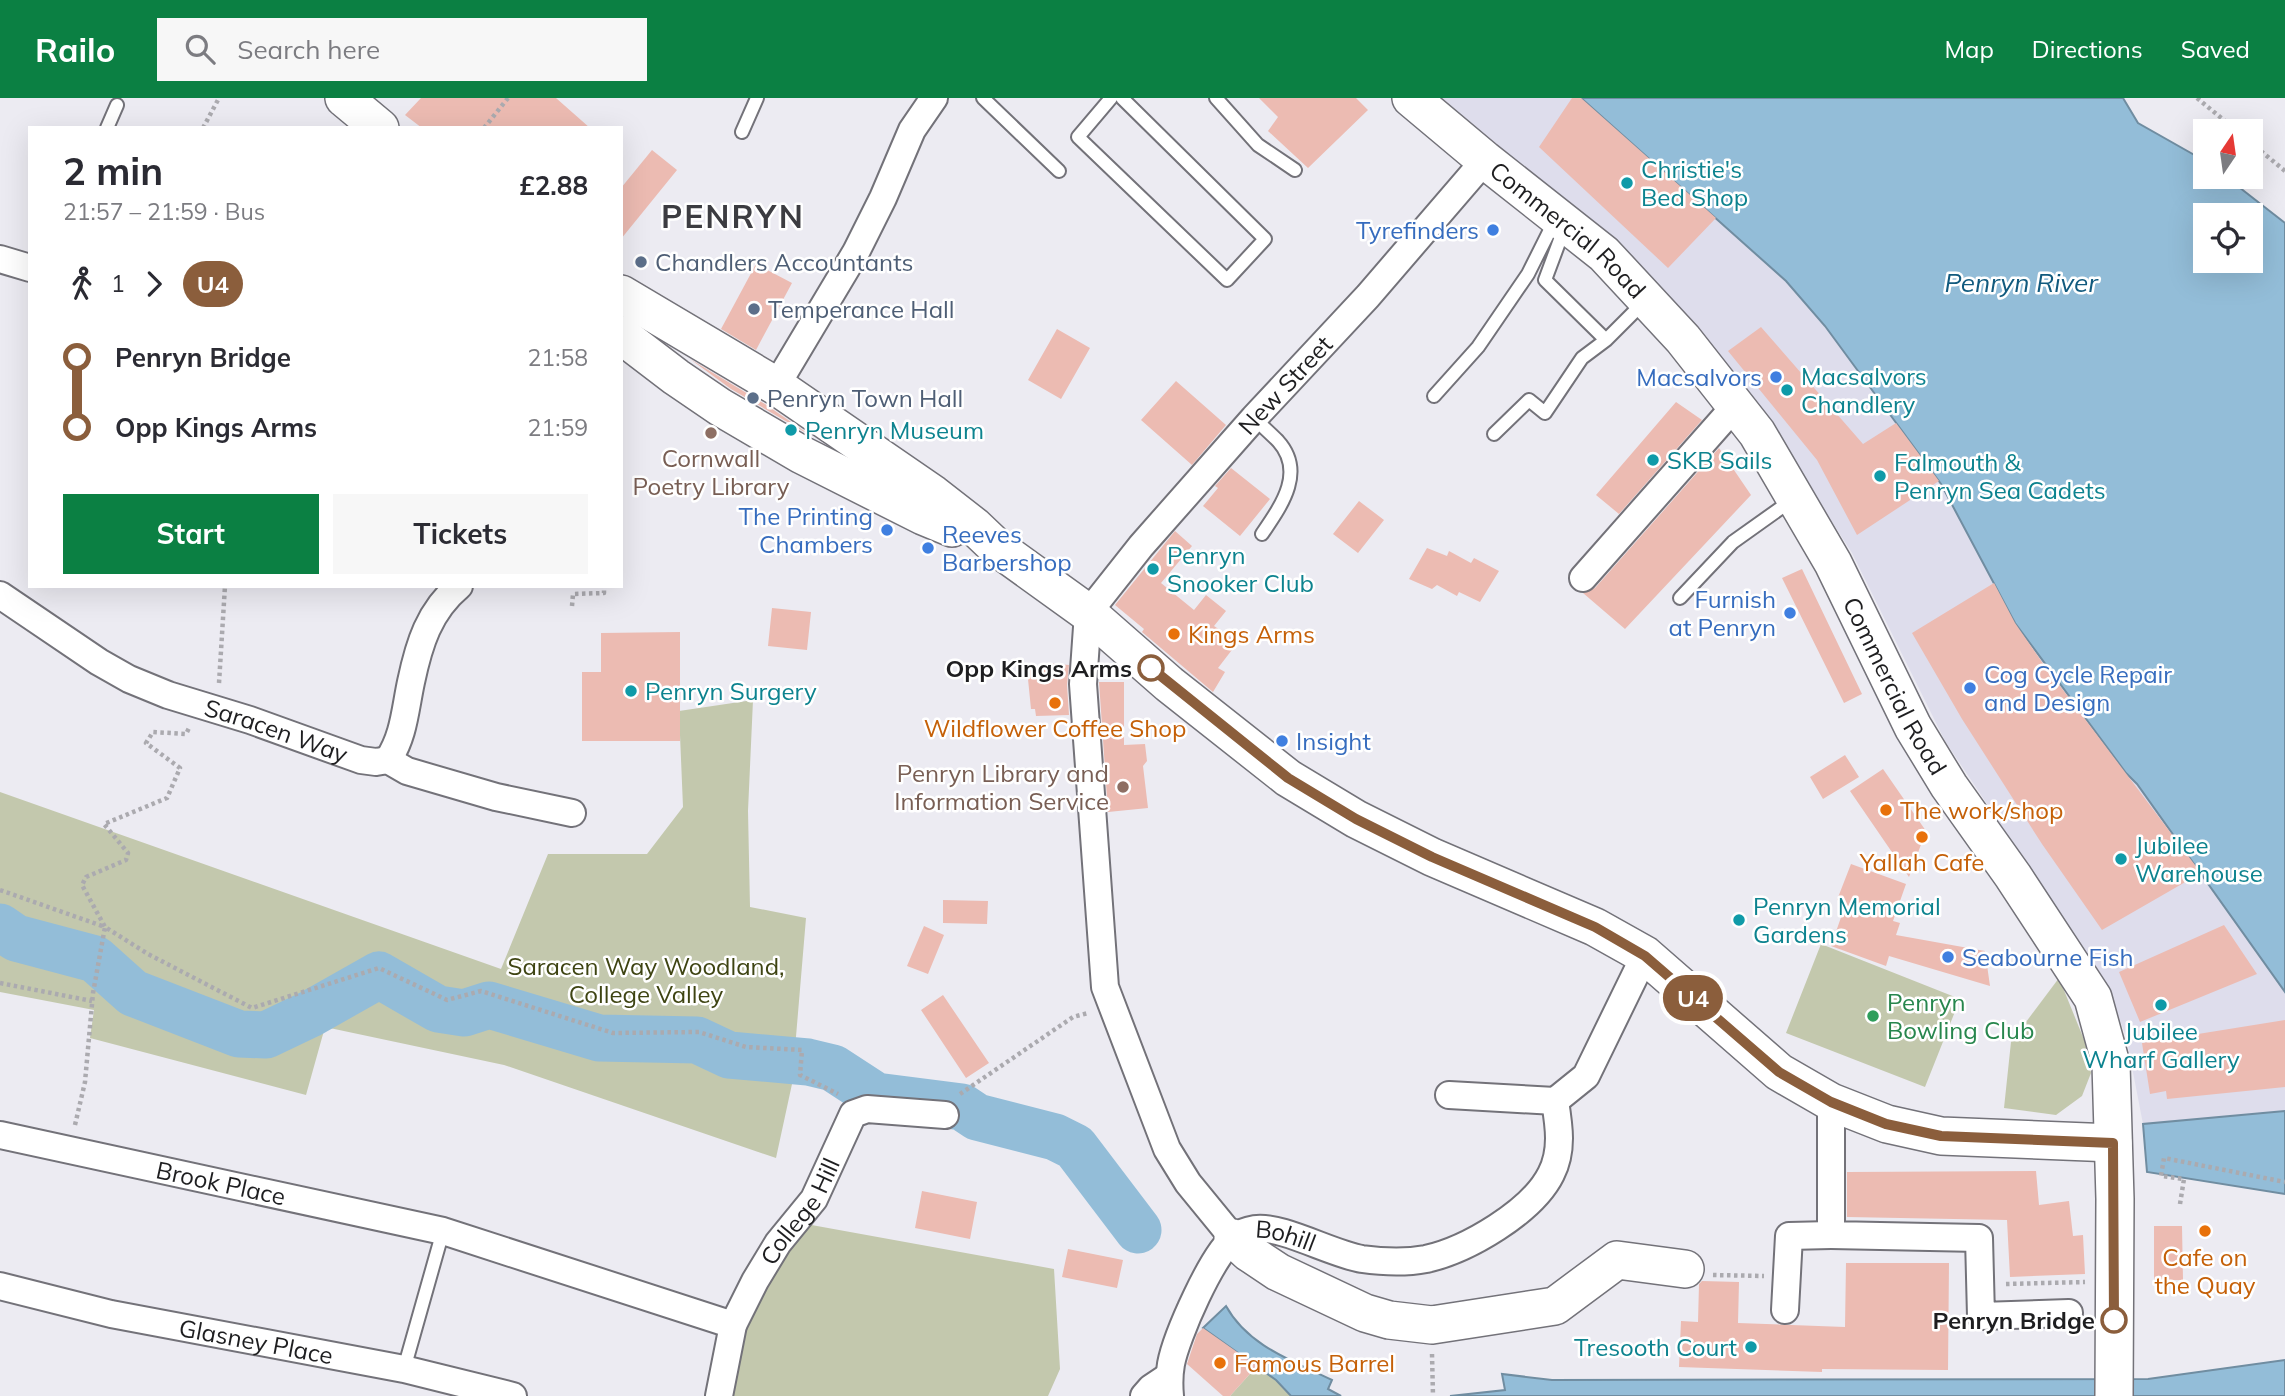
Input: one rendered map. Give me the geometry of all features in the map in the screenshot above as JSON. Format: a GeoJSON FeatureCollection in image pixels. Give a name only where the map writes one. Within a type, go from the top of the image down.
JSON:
{"type":"FeatureCollection","features":[{"type":"Feature","properties":{"kind":"street"},"geometry":{"type":"LineString","coordinates":[[344,98],[378,126]]}},
{"type":"Feature","properties":{"kind":"street"},"geometry":{"type":"LineString","coordinates":[[776,386],[856,252],[912,130],[934,98]]}},
{"type":"Feature","properties":{"kind":"street","name":"Commercial Road"},"geometry":{"type":"LineString","coordinates":[[1410,98],[1604,254],[1683,339],[1736,405],[1757,433],[1833,563],[1913,727],[2093,998],[2111,1064],[2114,1396]]}},
{"type":"Feature","properties":{"kind":"street","name":"New Street"},"geometry":{"type":"LineString","coordinates":[[1088,613],[1166,517],[1368,296],[1485,160]]}},
{"type":"Feature","properties":{"kind":"street"},"geometry":{"type":"LineString","coordinates":[[0,259],[28,267]]}},
{"type":"Feature","properties":{"kind":"street"},"geometry":{"type":"LineString","coordinates":[[623,295],[776,386],[933,494],[995,546],[1088,613],[1169,684],[1288,778],[1367,825],[1432,857],[1595,927],[1645,956],[1779,1072],[1831,1102],[1886,1124],[1941,1136],[2113,1143]]}},
{"type":"Feature","properties":{"kind":"street"},"geometry":{"type":"LineString","coordinates":[[623,337],[720,407],[802,455],[923,516],[995,546]]}},
{"type":"Feature","properties":{"kind":"street"},"geometry":{"type":"LineString","coordinates":[[1583,578],[1736,405]]}},
{"type":"Feature","properties":{"kind":"street"},"geometry":{"type":"LineString","coordinates":[[388,760],[398,746],[424,636],[432,617],[444,600],[458,588]]}},
{"type":"Feature","properties":{"kind":"street","name":"Saracen Way"},"geometry":{"type":"LineString","coordinates":[[0,595],[99,662],[130,679],[360,760],[388,760],[407,771],[496,797],[572,813]]}},
{"type":"Feature","properties":{"kind":"street"},"geometry":{"type":"LineString","coordinates":[[1088,613],[1083,684],[1105,987],[1167,1149],[1188,1183],[1233,1238],[1215,1263],[1188,1315],[1176,1345],[1170,1386],[1151,1388],[1144,1396]]}},
{"type":"Feature","properties":{"kind":"street"},"geometry":{"type":"LineString","coordinates":[[1449,1095],[1555,1101],[1586,1076],[1645,956]]}},
{"type":"Feature","properties":{"kind":"street","name":"Bohill"},"geometry":{"type":"LineString","coordinates":[[1555,1101],[1559,1128],[1556,1160],[1551,1174],[1538,1194],[1516,1213],[1476,1239],[1446,1253],[1407,1262],[1387,1262],[1346,1256],[1275,1230],[1254,1229],[1233,1238],[1248,1252],[1278,1272],[1364,1313],[1389,1320],[1432,1325],[1555,1306],[1617,1260],[1685,1269]]}},
{"type":"Feature","properties":{"kind":"street"},"geometry":{"type":"LineString","coordinates":[[1830,1235],[1831,1102]]}},
{"type":"Feature","properties":{"kind":"street"},"geometry":{"type":"LineString","coordinates":[[867,1109],[951,1106]]}},
{"type":"Feature","properties":{"kind":"street","name":"College Hill"},"geometry":{"type":"LineString","coordinates":[[719,1396],[733,1325],[755,1281],[778,1242],[814,1199],[853,1114],[867,1109]]}},
{"type":"Feature","properties":{"kind":"street","name":"Brook Place"},"geometry":{"type":"LineString","coordinates":[[0,1135],[443,1231],[733,1325]]}},
{"type":"Feature","properties":{"kind":"street"},"geometry":{"type":"LineString","coordinates":[[1785,1310],[1789,1236],[1830,1235],[1979,1238],[1981,1316],[2069,1313]]}},
{"type":"Feature","properties":{"kind":"street","name":"Glasney Place"},"geometry":{"type":"LineString","coordinates":[[0,1286],[111,1314],[404,1369],[513,1396]]}},
{"type":"Feature","properties":{"kind":"lane"},"geometry":{"type":"LineString","coordinates":[[742,132],[757,98]]}},
{"type":"Feature","properties":{"kind":"lane"},"geometry":{"type":"LineString","coordinates":[[983,98],[1059,171]]}},
{"type":"Feature","properties":{"kind":"lane"},"geometry":{"type":"LineString","coordinates":[[1111,98],[1078,137],[1227,280],[1265,239],[1122,98]]}},
{"type":"Feature","properties":{"kind":"lane"},"geometry":{"type":"LineString","coordinates":[[1216,98],[1258,145],[1295,170]]}},
{"type":"Feature","properties":{"kind":"lane"},"geometry":{"type":"LineString","coordinates":[[108,126],[117,105]]}},
{"type":"Feature","properties":{"kind":"lane"},"geometry":{"type":"LineString","coordinates":[[1561,220],[1545,280],[1606,340]]}},
{"type":"Feature","properties":{"kind":"lane"},"geometry":{"type":"LineString","coordinates":[[1434,396],[1478,347],[1561,220]]}},
{"type":"Feature","properties":{"kind":"lane"},"geometry":{"type":"LineString","coordinates":[[1494,434],[1529,400],[1545,413],[1582,358],[1606,340],[1646,300]]}},
{"type":"Feature","properties":{"kind":"lane"},"geometry":{"type":"LineString","coordinates":[[1254,418],[1279,442],[1288,456],[1291,473],[1289,489],[1262,534]]}},
{"type":"Feature","properties":{"kind":"lane"},"geometry":{"type":"LineString","coordinates":[[1680,598],[1733,542],[1795,498]]}},
{"type":"Feature","properties":{"kind":"lane"},"geometry":{"type":"LineString","coordinates":[[404,1369],[443,1231]]}},
{"type":"Feature","properties":{"kind":"path"},"geometry":{"type":"LineString","coordinates":[[204,126],[219,98]]}},
{"type":"Feature","properties":{"kind":"path"},"geometry":{"type":"LineString","coordinates":[[486,126],[508,98]]}},
{"type":"Feature","properties":{"kind":"path"},"geometry":{"type":"LineString","coordinates":[[2197,98],[2222,119]]}},
{"type":"Feature","properties":{"kind":"path"},"geometry":{"type":"LineString","coordinates":[[2263,153],[2285,171]]}},
{"type":"Feature","properties":{"kind":"path"},"geometry":{"type":"LineString","coordinates":[[69,1150],[85,1082],[93,993],[105,927],[82,885],[86,877],[126,860],[128,853],[104,824],[167,798],[180,768],[146,743],[153,732],[186,734],[209,708],[225,588]]}},
{"type":"Feature","properties":{"kind":"path"},"geometry":{"type":"LineString","coordinates":[[572,606],[573,594],[604,593],[604,588]]}},
{"type":"Feature","properties":{"kind":"path"},"geometry":{"type":"LineString","coordinates":[[0,890],[105,927],[148,954],[252,1007],[379,968],[447,1000],[481,991],[613,1033],[699,1032],[746,1047],[802,1050],[800,1075],[867,1109]]}},
{"type":"Feature","properties":{"kind":"path"},"geometry":{"type":"LineString","coordinates":[[0,983],[92,1001]]}},
{"type":"Feature","properties":{"kind":"path"},"geometry":{"type":"LineString","coordinates":[[951,1106],[1073,1017],[1112,1005]]}},
{"type":"Feature","properties":{"kind":"path"},"geometry":{"type":"LineString","coordinates":[[2180,1204],[2184,1179],[2161,1176],[2164,1158],[2285,1182]]}},
{"type":"Feature","properties":{"kind":"path"},"geometry":{"type":"LineString","coordinates":[[1685,1269],[1710,1275],[1786,1276]]}},
{"type":"Feature","properties":{"kind":"path"},"geometry":{"type":"LineString","coordinates":[[1980,1284],[2114,1282]]}},
{"type":"Feature","properties":{"kind":"path"},"geometry":{"type":"LineString","coordinates":[[1433,1386],[1433,1396]]}},
{"type":"Feature","properties":{"kind":"shaded area"},"geometry":{"type":"Polygon","coordinates":[[[1442,98],[1581,98],[1786,281],[1825,326],[1941,484],[2015,623],[2126,773],[2137,784],[2285,992],[2285,1111],[2143,1124],[2126,1036],[2104,979],[1945,741],[1852,553],[1761,411],[1629,258],[1442,98]]]}},
{"type":"Feature","properties":{"kind":"green space","name":"Saracen Way Woodland, College Valley"},"geometry":{"type":"Polygon","coordinates":[[[753,700],[748,811],[750,907],[806,918],[792,1084],[776,1158],[504,1065],[325,1027],[306,1095],[90,1038],[94,1010],[0,992],[0,792],[501,969],[548,854],[647,854],[683,807],[679,711],[753,700]]]}},
{"type":"Feature","properties":{"kind":"green space","name":"Penryn Bowling Club"},"geometry":{"type":"Polygon","coordinates":[[[1821,944],[1960,999],[1925,1087],[1786,1033],[1821,944]]]}},
{"type":"Feature","properties":{"kind":"green space"},"geometry":{"type":"Polygon","coordinates":[[[2059,978],[2085,1042],[2091,1073],[2082,1096],[2056,1115],[2004,1108],[2011,1042],[2059,978]]]}},
{"type":"Feature","properties":{"kind":"green space"},"geometry":{"type":"Polygon","coordinates":[[[795,1222],[1054,1269],[1060,1369],[1048,1396],[719,1396],[733,1325],[795,1222]]]}},
{"type":"Feature","properties":{"kind":"green space"},"geometry":{"type":"Polygon","coordinates":[[[1257,1366],[1276,1380],[1291,1396],[1230,1396],[1257,1366]]]}},
{"type":"Feature","properties":{"kind":"water","name":"Penryn River"},"geometry":{"type":"Polygon","coordinates":[[[1581,98],[2123,98],[2138,123],[2193,154],[2193,189],[2241,189],[2259,203],[2193,203],[2193,273],[2263,273],[2263,206],[2285,223],[2285,992],[2137,784],[2126,773],[2015,623],[1941,484],[1825,326],[1786,281],[1581,98]]]}},
{"type":"Feature","properties":{"kind":"water"},"geometry":{"type":"Polygon","coordinates":[[[2285,1111],[2285,1194],[2147,1172],[2143,1124],[2285,1111]]]}},
{"type":"Feature","properties":{"kind":"water"},"geometry":{"type":"Polygon","coordinates":[[[1226,1306],[1246,1332],[1287,1359],[1332,1380],[1328,1389],[1341,1396],[1291,1396],[1276,1380],[1203,1328],[1226,1306]]]}},
{"type":"Feature","properties":{"kind":"water"},"geometry":{"type":"Polygon","coordinates":[[[2285,1360],[2285,1396],[1450,1396],[1505,1390],[1502,1374],[1552,1380],[2148,1379],[2285,1360]]]}},
{"type":"Feature","properties":{"kind":"building"},"geometry":{"type":"Polygon","coordinates":[[[421,98],[556,98],[588,126],[419,126],[405,115],[421,98]]]}},
{"type":"Feature","properties":{"kind":"building"},"geometry":{"type":"Polygon","coordinates":[[[1259,98],[1356,98],[1368,110],[1308,168],[1268,131],[1278,117],[1259,98]]]}},
{"type":"Feature","properties":{"kind":"building","name":"Christie's Bed Shop"},"geometry":{"type":"Polygon","coordinates":[[[1572,98],[1581,98],[1716,218],[1668,268],[1539,147],[1572,98]]]}},
{"type":"Feature","properties":{"kind":"building"},"geometry":{"type":"Polygon","coordinates":[[[652,150],[677,170],[623,237],[623,186],[652,150]]]}},
{"type":"Feature","properties":{"kind":"building","name":"Temperance Hall"},"geometry":{"type":"Polygon","coordinates":[[[756,264],[792,283],[756,350],[721,329],[756,264]]]}},
{"type":"Feature","properties":{"kind":"building"},"geometry":{"type":"Polygon","coordinates":[[[1761,327],[1863,444],[1896,423],[1939,481],[1857,535],[1817,460],[1728,351],[1761,327]]]}},
{"type":"Feature","properties":{"kind":"building"},"geometry":{"type":"Polygon","coordinates":[[[1057,329],[1090,348],[1061,399],[1028,380],[1057,329]]]}},
{"type":"Feature","properties":{"kind":"building"},"geometry":{"type":"Polygon","coordinates":[[[690,359],[765,404],[813,437],[731,389],[690,359]]]}},
{"type":"Feature","properties":{"kind":"building"},"geometry":{"type":"Polygon","coordinates":[[[1176,381],[1226,425],[1192,465],[1141,420],[1176,381]]]}},
{"type":"Feature","properties":{"kind":"building","name":"SKB Sails"},"geometry":{"type":"Polygon","coordinates":[[[1676,402],[1702,420],[1619,514],[1596,495],[1676,402]]]}},
{"type":"Feature","properties":{"kind":"building"},"geometry":{"type":"Polygon","coordinates":[[[1719,448],[1751,495],[1625,629],[1583,593],[1595,588],[1719,448]]]}},
{"type":"Feature","properties":{"kind":"building"},"geometry":{"type":"Polygon","coordinates":[[[1231,468],[1270,499],[1240,536],[1203,506],[1218,488],[1215,486],[1231,468]]]}},
{"type":"Feature","properties":{"kind":"building"},"geometry":{"type":"Polygon","coordinates":[[[1359,501],[1384,520],[1358,553],[1333,534],[1359,501]]]}},
{"type":"Feature","properties":{"kind":"building"},"geometry":{"type":"Polygon","coordinates":[[[1175,531],[1192,546],[1161,583],[1194,610],[1206,595],[1226,611],[1214,626],[1238,642],[1218,668],[1225,672],[1213,692],[1142,632],[1144,629],[1115,605],[1175,531]]]}},
{"type":"Feature","properties":{"kind":"building"},"geometry":{"type":"Polygon","coordinates":[[[1427,548],[1447,556],[1449,551],[1471,563],[1474,558],[1499,571],[1480,602],[1459,592],[1457,596],[1437,585],[1432,589],[1409,579],[1427,548]]]}},
{"type":"Feature","properties":{"kind":"building"},"geometry":{"type":"Polygon","coordinates":[[[1802,569],[1862,694],[1844,703],[1782,578],[1802,569]]]}},
{"type":"Feature","properties":{"kind":"building"},"geometry":{"type":"Polygon","coordinates":[[[1994,583],[2015,623],[2042,662],[2201,873],[2102,930],[2042,844],[1962,719],[1912,633],[1994,583]]]}},
{"type":"Feature","properties":{"kind":"building"},"geometry":{"type":"Polygon","coordinates":[[[772,608],[811,612],[807,650],[768,646],[772,608]]]}},
{"type":"Feature","properties":{"kind":"building","name":"Penryn Surgery"},"geometry":{"type":"Polygon","coordinates":[[[680,632],[680,741],[582,741],[582,672],[601,672],[601,633],[680,632]]]}},
{"type":"Feature","properties":{"kind":"building"},"geometry":{"type":"Polygon","coordinates":[[[1046,663],[1069,665],[1069,715],[1036,716],[1035,709],[1031,709],[1027,669],[1044,669],[1046,663]]]}},
{"type":"Feature","properties":{"kind":"building","name":"Penryn Library and Information Service"},"geometry":{"type":"Polygon","coordinates":[[[1099,682],[1124,682],[1124,745],[1145,744],[1147,761],[1143,766],[1148,808],[1108,812],[1099,682]]]}},
{"type":"Feature","properties":{"kind":"building"},"geometry":{"type":"Polygon","coordinates":[[[1845,755],[1859,777],[1823,799],[1810,777],[1845,755]]]}},
{"type":"Feature","properties":{"kind":"building"},"geometry":{"type":"Polygon","coordinates":[[[1883,769],[1926,831],[1909,877],[1850,791],[1883,769]]]}},
{"type":"Feature","properties":{"kind":"building"},"geometry":{"type":"Polygon","coordinates":[[[1851,864],[1906,884],[1893,921],[1900,923],[1896,935],[1985,951],[1990,986],[1889,956],[1886,966],[1831,946],[1846,903],[1837,900],[1851,864]]]}},
{"type":"Feature","properties":{"kind":"building"},"geometry":{"type":"Polygon","coordinates":[[[943,900],[988,901],[987,924],[943,923],[943,900]]]}},
{"type":"Feature","properties":{"kind":"building"},"geometry":{"type":"Polygon","coordinates":[[[2224,925],[2257,974],[2140,1022],[2119,972],[2224,925]]]}},
{"type":"Feature","properties":{"kind":"building"},"geometry":{"type":"Polygon","coordinates":[[[924,926],[944,935],[928,974],[907,966],[924,926]]]}},
{"type":"Feature","properties":{"kind":"building"},"geometry":{"type":"Polygon","coordinates":[[[943,995],[989,1063],[966,1078],[921,1010],[943,995]]]}},
{"type":"Feature","properties":{"kind":"building"},"geometry":{"type":"Polygon","coordinates":[[[2285,1020],[2285,1087],[2167,1099],[2166,1091],[2150,1094],[2142,1043],[2285,1020]]]}},
{"type":"Feature","properties":{"kind":"building"},"geometry":{"type":"Polygon","coordinates":[[[2036,1171],[2039,1205],[2069,1201],[2073,1236],[2083,1235],[2085,1274],[2010,1277],[2007,1220],[1847,1217],[1847,1172],[2036,1171]]]}},
{"type":"Feature","properties":{"kind":"building"},"geometry":{"type":"Polygon","coordinates":[[[922,1191],[977,1202],[970,1239],[915,1228],[922,1191]]]}},
{"type":"Feature","properties":{"kind":"building"},"geometry":{"type":"Polygon","coordinates":[[[2154,1226],[2182,1226],[2183,1280],[2154,1280],[2154,1226]]]}},
{"type":"Feature","properties":{"kind":"building"},"geometry":{"type":"Polygon","coordinates":[[[1068,1249],[1123,1260],[1117,1288],[1062,1277],[1068,1249]]]}},
{"type":"Feature","properties":{"kind":"building"},"geometry":{"type":"Polygon","coordinates":[[[1846,1263],[1949,1263],[1948,1370],[1822,1369],[1822,1372],[1679,1367],[1681,1321],[1698,1322],[1699,1284],[1702,1281],[1739,1282],[1738,1323],[1845,1327],[1846,1263]]]}},
{"type":"Feature","properties":{"kind":"building","name":"Famous Barrel"},"geometry":{"type":"Polygon","coordinates":[[[1203,1328],[1257,1366],[1230,1396],[1223,1396],[1187,1364],[1197,1334],[1203,1328]]]}},
{"type":"Feature","properties":{"kind":"waterway"},"geometry":{"type":"LineString","coordinates":[[0,927],[16,938],[95,959],[133,993],[239,1034],[266,1035],[379,975],[438,1009],[464,1013],[489,1005],[599,1038],[697,1040],[729,1055],[808,1062],[833,1068],[876,1096],[962,1107],[977,1117],[1055,1137],[1075,1147],[1138,1230]]}},
{"type":"Feature","properties":{"kind":"bus line","name":"U4"},"geometry":{"type":"LineString","coordinates":[[1151,668],[1288,778],[1356,819],[1432,857],[1595,927],[1645,956],[1779,1072],[1831,1102],[1886,1124],[1941,1136],[2113,1143],[2114,1320]]}},
{"type":"Feature","properties":{"kind":"place","name":"Christie's Bed Shop"},"geometry":{"type":"Point","coordinates":[1627,183]}},
{"type":"Feature","properties":{"kind":"place","name":"Tyrefinders"},"geometry":{"type":"Point","coordinates":[1493,230]}},
{"type":"Feature","properties":{"kind":"place","name":"Chandlers Accountants"},"geometry":{"type":"Point","coordinates":[641,262]}},
{"type":"Feature","properties":{"kind":"place","name":"Temperance Hall"},"geometry":{"type":"Point","coordinates":[754,309]}},
{"type":"Feature","properties":{"kind":"place","name":"Macsalvors"},"geometry":{"type":"Point","coordinates":[1776,377]}},
{"type":"Feature","properties":{"kind":"place","name":"Macsalvors Chandlery"},"geometry":{"type":"Point","coordinates":[1787,390]}},
{"type":"Feature","properties":{"kind":"place","name":"Penryn Town Hall"},"geometry":{"type":"Point","coordinates":[753,398]}},
{"type":"Feature","properties":{"kind":"place","name":"Penryn Museum"},"geometry":{"type":"Point","coordinates":[791,430]}},
{"type":"Feature","properties":{"kind":"place","name":"Cornwall Poetry Library"},"geometry":{"type":"Point","coordinates":[711,433]}},
{"type":"Feature","properties":{"kind":"place","name":"SKB Sails"},"geometry":{"type":"Point","coordinates":[1653,460]}},
{"type":"Feature","properties":{"kind":"place","name":"Falmouth & Penryn Sea Cadets"},"geometry":{"type":"Point","coordinates":[1880,476]}},
{"type":"Feature","properties":{"kind":"place","name":"The Printing Chambers"},"geometry":{"type":"Point","coordinates":[887,530]}},
{"type":"Feature","properties":{"kind":"place","name":"Reeves Barbershop"},"geometry":{"type":"Point","coordinates":[928,548]}},
{"type":"Feature","properties":{"kind":"place","name":"Penryn Snooker Club"},"geometry":{"type":"Point","coordinates":[1153,569]}},
{"type":"Feature","properties":{"kind":"place","name":"Furnish at Penryn"},"geometry":{"type":"Point","coordinates":[1790,613]}},
{"type":"Feature","properties":{"kind":"place","name":"Kings Arms"},"geometry":{"type":"Point","coordinates":[1174,634]}},
{"type":"Feature","properties":{"kind":"place","name":"Opp Kings Arms"},"geometry":{"type":"Point","coordinates":[1151,668]}},
{"type":"Feature","properties":{"kind":"place","name":"Cog Cycle Repair and Design"},"geometry":{"type":"Point","coordinates":[1970,688]}},
{"type":"Feature","properties":{"kind":"place","name":"Penryn Surgery"},"geometry":{"type":"Point","coordinates":[631,691]}},
{"type":"Feature","properties":{"kind":"place","name":"Wildflower Coffee Shop"},"geometry":{"type":"Point","coordinates":[1055,703]}},
{"type":"Feature","properties":{"kind":"place","name":"Insight"},"geometry":{"type":"Point","coordinates":[1282,741]}},
{"type":"Feature","properties":{"kind":"place","name":"Penryn Library and Information Service"},"geometry":{"type":"Point","coordinates":[1123,787]}},
{"type":"Feature","properties":{"kind":"place","name":"The work/shop"},"geometry":{"type":"Point","coordinates":[1886,810]}},
{"type":"Feature","properties":{"kind":"place","name":"Yallah Cafe"},"geometry":{"type":"Point","coordinates":[1922,837]}},
{"type":"Feature","properties":{"kind":"place","name":"Jubilee Warehouse"},"geometry":{"type":"Point","coordinates":[2121,859]}},
{"type":"Feature","properties":{"kind":"place","name":"Penryn Memorial Gardens"},"geometry":{"type":"Point","coordinates":[1739,920]}},
{"type":"Feature","properties":{"kind":"place","name":"Seabourne Fish"},"geometry":{"type":"Point","coordinates":[1948,957]}},
{"type":"Feature","properties":{"kind":"place","name":"Jubilee Wharf Gallery"},"geometry":{"type":"Point","coordinates":[2161,1005]}},
{"type":"Feature","properties":{"kind":"place","name":"Penryn Bowling Club"},"geometry":{"type":"Point","coordinates":[1873,1016]}},
{"type":"Feature","properties":{"kind":"place","name":"Cafe on the Quay"},"geometry":{"type":"Point","coordinates":[2205,1231]}},
{"type":"Feature","properties":{"kind":"place","name":"Penryn Bridge"},"geometry":{"type":"Point","coordinates":[2114,1320]}},
{"type":"Feature","properties":{"kind":"place","name":"Tresooth Court"},"geometry":{"type":"Point","coordinates":[1751,1347]}},
{"type":"Feature","properties":{"kind":"place","name":"Famous Barrel"},"geometry":{"type":"Point","coordinates":[1220,1363]}},
{"type":"Feature","properties":{"kind":"district","name":"PENRYN"},"geometry":{"type":"Point","coordinates":[733,216]}}]}
